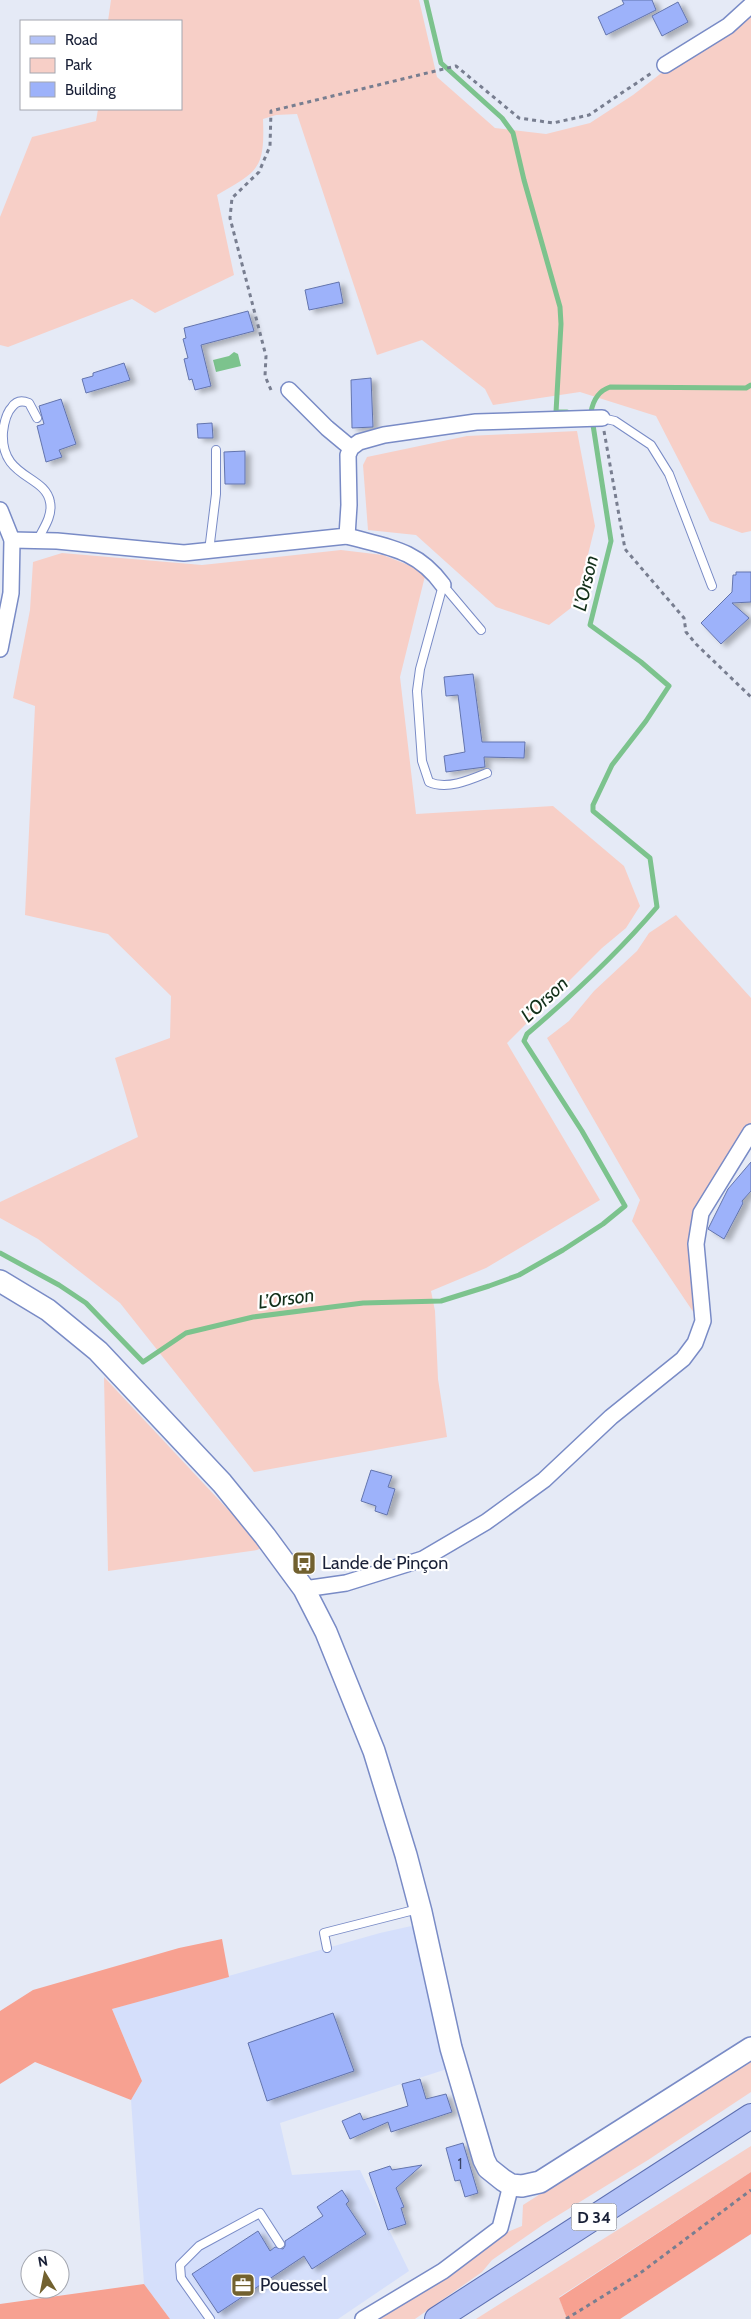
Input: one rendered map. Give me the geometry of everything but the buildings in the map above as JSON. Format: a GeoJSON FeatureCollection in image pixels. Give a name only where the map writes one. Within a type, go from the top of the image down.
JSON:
{"type":"FeatureCollection","features":[{"type":"Feature","properties":{"kind":"main road","name":"D 34"},"geometry":{"type":"LineString","coordinates":[[437,2319],[751,2116]]}},
{"type":"Feature","properties":{"kind":"street"},"geometry":{"type":"LineString","coordinates":[[664,65],[728,26],[751,5]]}},
{"type":"Feature","properties":{"kind":"street"},"geometry":{"type":"LineString","coordinates":[[289,390],[327,428],[351,448]]}},
{"type":"Feature","properties":{"kind":"street"},"geometry":{"type":"LineString","coordinates":[[347,536],[350,505],[347,465],[351,448],[369,438],[476,422],[577,417],[602,418]]}},
{"type":"Feature","properties":{"kind":"street"},"geometry":{"type":"LineString","coordinates":[[0,510],[12,540],[11,593],[0,649]]}},
{"type":"Feature","properties":{"kind":"street"},"geometry":{"type":"LineString","coordinates":[[12,540],[57,541],[184,553],[347,536],[389,547],[419,558],[433,570],[444,585]]}},
{"type":"Feature","properties":{"kind":"street"},"geometry":{"type":"LineString","coordinates":[[304,1589],[346,1583],[424,1559],[486,1522],[544,1480],[611,1417],[684,1359],[695,1343],[703,1321],[696,1244],[701,1213],[751,1132]]}},
{"type":"Feature","properties":{"kind":"street"},"geometry":{"type":"LineString","coordinates":[[0,1281],[48,1310],[98,1351],[222,1483],[265,1536],[304,1589],[326,1632],[374,1751],[406,1855],[451,2048],[474,2129],[488,2168],[511,2185],[522,2186],[540,2182],[751,2048]]}},
{"type":"Feature","properties":{"kind":"street"},"geometry":{"type":"LineString","coordinates":[[363,2319],[443,2272],[500,2228],[511,2185]]}},
{"type":"Feature","properties":{"kind":"lane"},"geometry":{"type":"LineString","coordinates":[[37,418],[29,403],[23,401],[15,404],[9,409],[4,426],[2,444],[6,456],[16,468],[36,483],[50,500],[50,514],[37,541]]}},
{"type":"Feature","properties":{"kind":"lane"},"geometry":{"type":"LineString","coordinates":[[602,418],[615,421],[651,445],[669,474],[712,586]]}},
{"type":"Feature","properties":{"kind":"lane"},"geometry":{"type":"LineString","coordinates":[[209,551],[216,494],[216,450]]}},
{"type":"Feature","properties":{"kind":"lane"},"geometry":{"type":"LineString","coordinates":[[444,585],[481,630]]}},
{"type":"Feature","properties":{"kind":"lane"},"geometry":{"type":"LineString","coordinates":[[444,585],[420,669],[417,691],[417,722],[422,761],[429,782],[435,785],[461,782],[487,774]]}},
{"type":"Feature","properties":{"kind":"lane"},"geometry":{"type":"LineString","coordinates":[[327,1948],[324,1933],[420,1909]]}},
{"type":"Feature","properties":{"kind":"lane"},"geometry":{"type":"LineString","coordinates":[[210,2319],[181,2278],[180,2265],[199,2246],[260,2213],[280,2244]]}},
{"type":"Feature","properties":{"kind":"path"},"geometry":{"type":"LineString","coordinates":[[271,390],[265,376],[266,356],[230,218],[232,198],[259,172],[270,146],[272,111],[438,72],[456,66],[518,118],[553,123],[589,115],[664,65]]}},
{"type":"Feature","properties":{"kind":"path"},"geometry":{"type":"LineString","coordinates":[[602,418],[625,549],[684,618],[686,632],[696,644],[751,697]]}},
{"type":"Feature","properties":{"kind":"path"},"geometry":{"type":"LineString","coordinates":[[566,2319],[639,2274],[751,2190]]}},
{"type":"Feature","properties":{"kind":"shaded area"},"geometry":{"type":"Polygon","coordinates":[[[234,352],[238,354],[241,366],[216,372],[213,360],[229,356],[234,352]]]}},
{"type":"Feature","properties":{"kind":"shaded area"},"geometry":{"type":"Polygon","coordinates":[[[416,1925],[447,2069],[280,2123],[292,2175],[360,2170],[409,2271],[338,2319],[170,2319],[144,2284],[131,2100],[142,2081],[112,2009],[380,1933],[416,1925]]]}},
{"type":"Feature","properties":{"kind":"shaded area"},"geometry":{"type":"Polygon","coordinates":[[[222,1939],[229,1977],[112,2009],[142,2081],[131,2100],[35,2062],[0,2084],[0,2011],[33,1990],[179,1948],[222,1939]]]}},
{"type":"Feature","properties":{"kind":"shaded area"},"geometry":{"type":"Polygon","coordinates":[[[751,2172],[751,2234],[620,2319],[567,2319],[559,2298],[751,2172]]]}},
{"type":"Feature","properties":{"kind":"shaded area"},"geometry":{"type":"Polygon","coordinates":[[[144,2284],[170,2319],[0,2319],[0,2304],[36,2299],[70,2299],[70,2294],[144,2284]]]}},
{"type":"Feature","properties":{"kind":"green space"},"geometry":{"type":"Polygon","coordinates":[[[111,0],[419,0],[437,77],[495,128],[546,134],[590,123],[633,95],[677,61],[709,44],[751,17],[751,531],[742,533],[710,521],[656,416],[580,392],[493,405],[485,389],[422,340],[377,355],[297,114],[276,115],[263,119],[262,149],[256,167],[242,180],[217,195],[234,275],[155,313],[132,299],[8,347],[0,345],[0,217],[32,137],[96,121],[98,110],[182,110],[182,20],[108,20],[111,0]]]}},
{"type":"Feature","properties":{"kind":"green space"},"geometry":{"type":"Polygon","coordinates":[[[577,431],[595,526],[576,604],[549,625],[496,607],[416,535],[368,530],[363,465],[367,457],[467,436],[577,431]]]}},
{"type":"Feature","properties":{"kind":"green space"},"geometry":{"type":"Polygon","coordinates":[[[341,550],[383,555],[426,572],[400,677],[416,814],[553,806],[624,866],[640,906],[626,928],[602,948],[507,1043],[600,1200],[486,1268],[431,1291],[435,1311],[438,1379],[447,1437],[254,1472],[120,1303],[38,1239],[0,1218],[0,1202],[138,1137],[115,1058],[170,1038],[171,996],[108,934],[25,915],[35,706],[13,698],[30,610],[33,562],[62,553],[202,565],[341,550]]]}},
{"type":"Feature","properties":{"kind":"green space"},"geometry":{"type":"Polygon","coordinates":[[[676,915],[751,998],[751,1124],[705,1194],[698,1319],[632,1221],[640,1200],[547,1038],[569,1021],[594,991],[637,951],[649,933],[676,915]]]}},
{"type":"Feature","properties":{"kind":"green space"},"geometry":{"type":"Polygon","coordinates":[[[104,1377],[263,1547],[257,1550],[108,1571],[104,1377]]]}},
{"type":"Feature","properties":{"kind":"green space"},"geometry":{"type":"Polygon","coordinates":[[[751,2060],[751,2092],[648,2160],[544,2224],[492,2260],[482,2272],[415,2319],[373,2319],[498,2236],[522,2226],[523,2205],[751,2060]]]}},
{"type":"Feature","properties":{"kind":"green space"},"geometry":{"type":"Polygon","coordinates":[[[751,2146],[751,2172],[559,2297],[567,2319],[476,2319],[751,2146]]]}},
{"type":"Feature","properties":{"kind":"waterway"},"geometry":{"type":"LineString","coordinates":[[426,0],[441,63],[502,118],[513,133],[524,180],[560,307],[561,324],[556,412],[567,412]]}},
{"type":"Feature","properties":{"kind":"waterway","name":"L’Orson"},"geometry":{"type":"LineString","coordinates":[[0,1253],[59,1285],[86,1303],[143,1362],[186,1333],[253,1317],[363,1303],[441,1301],[489,1286],[519,1275],[563,1250],[603,1224],[625,1206],[582,1131],[524,1041],[527,1034],[595,973],[657,907],[650,858],[593,811],[593,805],[612,765],[646,721],[669,686],[641,662],[590,625],[611,541],[591,412],[597,397],[602,391],[610,387],[746,388],[751,385]]}},
{"type":"Feature","properties":{"kind":"place","name":"Lande de Pinçon"},"geometry":{"type":"Point","coordinates":[304,1563]}},
{"type":"Feature","properties":{"kind":"place","name":"Pouessel"},"geometry":{"type":"Point","coordinates":[243,2285]}}]}
